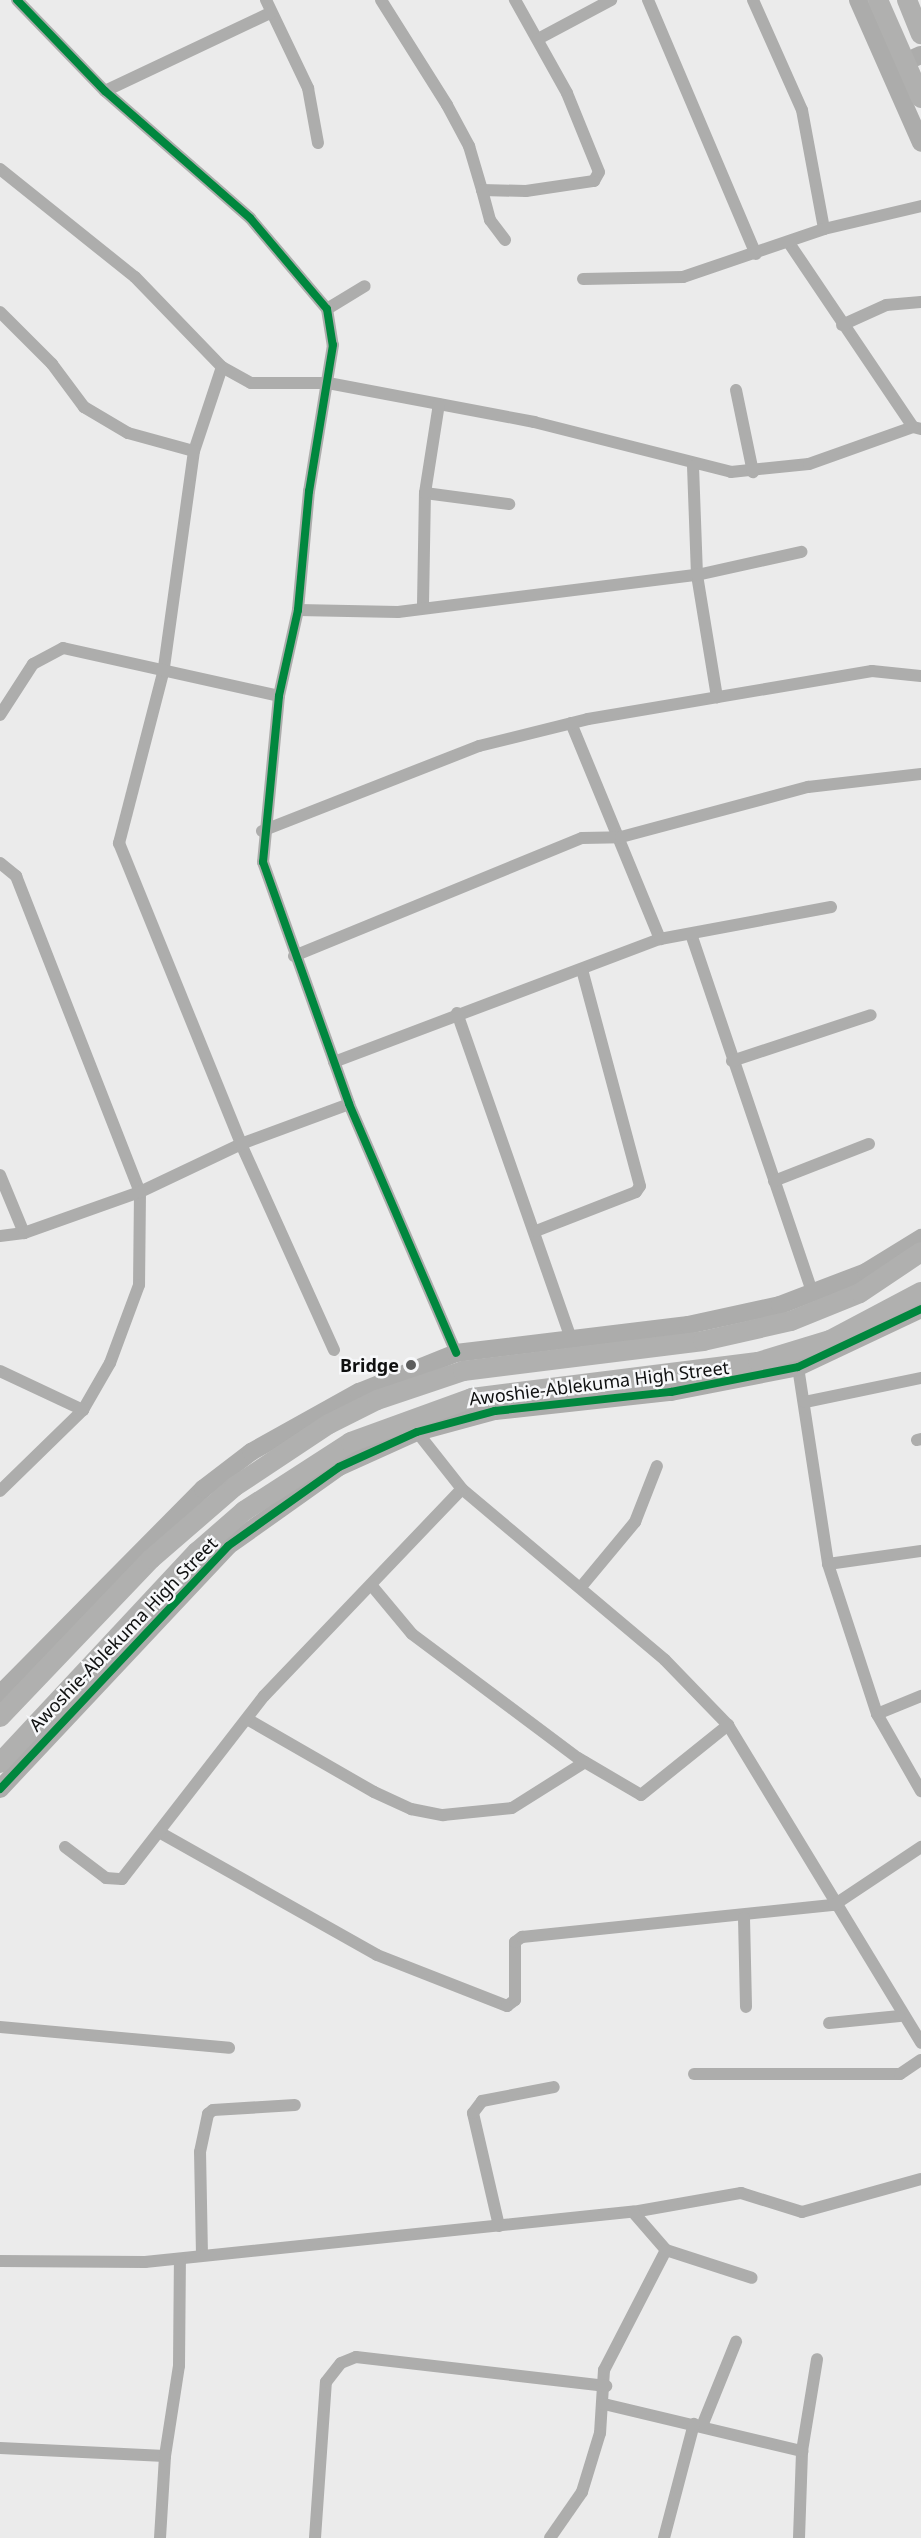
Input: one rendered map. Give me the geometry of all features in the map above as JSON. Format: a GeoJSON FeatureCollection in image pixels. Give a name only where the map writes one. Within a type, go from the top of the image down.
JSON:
{"type":"FeatureCollection","features":[{"type":"Feature","properties":{"kind":"main road"},"geometry":{"type":"LineString","coordinates":[[878,0],[895,40],[913,58],[921,98]]}},
{"type":"Feature","properties":{"kind":"main road"},"geometry":{"type":"LineString","coordinates":[[907,0],[921,32]]}},
{"type":"Feature","properties":{"kind":"main road","name":"Awoshie-Ablekuma High Street"},"geometry":{"type":"LineString","coordinates":[[0,1717],[151,1559],[234,1487],[329,1424],[377,1400],[463,1371],[703,1341],[791,1321],[860,1293],[921,1252]]}},
{"type":"Feature","properties":{"kind":"main road","name":"Awoshie-Ablekuma High Street"},"geometry":{"type":"LineString","coordinates":[[4,1749],[59,1710],[244,1511],[351,1442],[472,1398],[758,1362],[830,1340],[921,1292]]}},
{"type":"Feature","properties":{"kind":"street"},"geometry":{"type":"LineString","coordinates":[[17,0],[105,91],[250,218],[327,309],[333,345],[309,491],[298,610],[279,696],[262,831],[263,862],[294,956],[349,1104],[456,1353]]}},
{"type":"Feature","properties":{"kind":"street"},"geometry":{"type":"LineString","coordinates":[[266,0],[270,13],[308,88],[318,143]]}},
{"type":"Feature","properties":{"kind":"street"},"geometry":{"type":"LineString","coordinates":[[381,0],[469,146],[490,220],[506,240]]}},
{"type":"Feature","properties":{"kind":"street"},"geometry":{"type":"LineString","coordinates":[[482,190],[526,191],[598,177],[567,93],[515,0]]}},
{"type":"Feature","properties":{"kind":"street"},"geometry":{"type":"LineString","coordinates":[[538,39],[611,0]]}},
{"type":"Feature","properties":{"kind":"street"},"geometry":{"type":"LineString","coordinates":[[648,0],[756,254]]}},
{"type":"Feature","properties":{"kind":"street"},"geometry":{"type":"LineString","coordinates":[[753,0],[802,110],[824,229]]}},
{"type":"Feature","properties":{"kind":"street"},"geometry":{"type":"LineString","coordinates":[[858,0],[921,143]]}},
{"type":"Feature","properties":{"kind":"street"},"geometry":{"type":"LineString","coordinates":[[105,91],[270,13]]}},
{"type":"Feature","properties":{"kind":"street"},"geometry":{"type":"LineString","coordinates":[[895,40],[921,32]]}},
{"type":"Feature","properties":{"kind":"street"},"geometry":{"type":"LineString","coordinates":[[0,169],[135,276],[222,367],[251,383],[328,383],[534,422],[693,466],[753,472],[809,464],[917,428],[842,325],[789,243]]}},
{"type":"Feature","properties":{"kind":"street"},"geometry":{"type":"LineString","coordinates":[[584,279],[683,277],[789,243],[824,229],[921,206]]}},
{"type":"Feature","properties":{"kind":"street"},"geometry":{"type":"LineString","coordinates":[[327,309],[365,286]]}},
{"type":"Feature","properties":{"kind":"street"},"geometry":{"type":"LineString","coordinates":[[842,325],[886,305],[921,302]]}},
{"type":"Feature","properties":{"kind":"street"},"geometry":{"type":"LineString","coordinates":[[0,312],[52,364],[84,407],[128,433],[194,451]]}},
{"type":"Feature","properties":{"kind":"street"},"geometry":{"type":"LineString","coordinates":[[222,367],[194,451],[163,673],[119,843],[241,1144],[333,1350]]}},
{"type":"Feature","properties":{"kind":"street"},"geometry":{"type":"LineString","coordinates":[[736,390],[753,472]]}},
{"type":"Feature","properties":{"kind":"street"},"geometry":{"type":"LineString","coordinates":[[423,605],[425,493],[439,404]]}},
{"type":"Feature","properties":{"kind":"street"},"geometry":{"type":"LineString","coordinates":[[693,466],[697,575],[717,697]]}},
{"type":"Feature","properties":{"kind":"street"},"geometry":{"type":"LineString","coordinates":[[425,493],[509,504]]}},
{"type":"Feature","properties":{"kind":"street"},"geometry":{"type":"LineString","coordinates":[[298,610],[398,612],[423,605],[697,575],[801,552]]}},
{"type":"Feature","properties":{"kind":"street"},"geometry":{"type":"LineString","coordinates":[[0,715],[19,682],[52,650],[163,673],[202,676],[279,696]]}},
{"type":"Feature","properties":{"kind":"street"},"geometry":{"type":"LineString","coordinates":[[262,831],[479,746],[571,723],[872,671],[921,676]]}},
{"type":"Feature","properties":{"kind":"street"},"geometry":{"type":"LineString","coordinates":[[571,723],[621,837],[660,939]]}},
{"type":"Feature","properties":{"kind":"street"},"geometry":{"type":"LineString","coordinates":[[294,956],[582,838],[621,837],[808,787],[921,774]]}},
{"type":"Feature","properties":{"kind":"street"},"geometry":{"type":"LineString","coordinates":[[0,863],[16,876],[140,1192],[139,1285],[110,1363],[83,1410],[0,1491]]}},
{"type":"Feature","properties":{"kind":"street"},"geometry":{"type":"LineString","coordinates":[[334,1062],[458,1013],[582,970],[660,939],[831,907]]}},
{"type":"Feature","properties":{"kind":"street"},"geometry":{"type":"LineString","coordinates":[[691,934],[732,1061],[813,1295]]}},
{"type":"Feature","properties":{"kind":"street"},"geometry":{"type":"LineString","coordinates":[[536,1231],[639,1190],[582,970]]}},
{"type":"Feature","properties":{"kind":"street"},"geometry":{"type":"LineString","coordinates":[[458,1013],[536,1231],[571,1338]]}},
{"type":"Feature","properties":{"kind":"street"},"geometry":{"type":"LineString","coordinates":[[732,1061],[871,1015]]}},
{"type":"Feature","properties":{"kind":"street"},"geometry":{"type":"LineString","coordinates":[[0,1236],[24,1233],[140,1192],[241,1144],[349,1104]]}},
{"type":"Feature","properties":{"kind":"street"},"geometry":{"type":"LineString","coordinates":[[774,1181],[869,1144]]}},
{"type":"Feature","properties":{"kind":"street"},"geometry":{"type":"LineString","coordinates":[[0,1175],[24,1233]]}},
{"type":"Feature","properties":{"kind":"street"},"geometry":{"type":"LineString","coordinates":[[0,1694],[132,1556],[251,1452],[359,1392],[456,1353],[688,1325],[813,1295],[921,1238]]}},
{"type":"Feature","properties":{"kind":"street","name":"Awoshie-Ablekuma High Street"},"geometry":{"type":"LineString","coordinates":[[0,1789],[59,1710],[228,1546],[339,1467],[417,1432],[495,1411],[671,1392],[798,1367],[921,1309]]}},
{"type":"Feature","properties":{"kind":"street"},"geometry":{"type":"LineString","coordinates":[[798,1367],[828,1564],[877,1714],[921,1791]]}},
{"type":"Feature","properties":{"kind":"street"},"geometry":{"type":"LineString","coordinates":[[0,1371],[83,1410]]}},
{"type":"Feature","properties":{"kind":"street"},"geometry":{"type":"LineString","coordinates":[[805,1402],[921,1378]]}},
{"type":"Feature","properties":{"kind":"street"},"geometry":{"type":"LineString","coordinates":[[417,1432],[462,1489],[665,1660],[728,1725],[900,2016],[918,2038]]}},
{"type":"Feature","properties":{"kind":"street"},"geometry":{"type":"LineString","coordinates":[[581,1587],[635,1522],[657,1466]]}},
{"type":"Feature","properties":{"kind":"street"},"geometry":{"type":"LineString","coordinates":[[65,1847],[114,1881],[122,1879],[247,1719],[462,1489]]}},
{"type":"Feature","properties":{"kind":"street"},"geometry":{"type":"LineString","coordinates":[[828,1564],[921,1551]]}},
{"type":"Feature","properties":{"kind":"street"},"geometry":{"type":"LineString","coordinates":[[372,1586],[412,1634],[585,1762],[643,1795],[728,1725]]}},
{"type":"Feature","properties":{"kind":"street"},"geometry":{"type":"LineString","coordinates":[[877,1714],[921,1696]]}},
{"type":"Feature","properties":{"kind":"street"},"geometry":{"type":"LineString","coordinates":[[247,1719],[374,1792],[411,1809],[443,1815],[512,1808],[585,1762]]}},
{"type":"Feature","properties":{"kind":"street"},"geometry":{"type":"LineString","coordinates":[[159,1832],[377,1955],[507,2006],[515,2000],[515,1942],[522,1937],[744,1917],[834,1905],[921,1846]]}},
{"type":"Feature","properties":{"kind":"street"},"geometry":{"type":"LineString","coordinates":[[744,1917],[746,2007]]}},
{"type":"Feature","properties":{"kind":"street"},"geometry":{"type":"LineString","coordinates":[[829,2023],[900,2016]]}},
{"type":"Feature","properties":{"kind":"street"},"geometry":{"type":"LineString","coordinates":[[0,2028],[230,2048]]}},
{"type":"Feature","properties":{"kind":"street"},"geometry":{"type":"LineString","coordinates":[[694,2073],[900,2074],[921,2060]]}},
{"type":"Feature","properties":{"kind":"street"},"geometry":{"type":"LineString","coordinates":[[499,2226],[473,2113],[482,2101],[554,2087]]}},
{"type":"Feature","properties":{"kind":"street"},"geometry":{"type":"LineString","coordinates":[[202,2254],[200,2152],[208,2114],[295,2105]]}},
{"type":"Feature","properties":{"kind":"street"},"geometry":{"type":"LineString","coordinates":[[0,2261],[82,2265],[180,2259],[202,2254],[633,2212],[741,2193],[799,2212],[921,2180]]}},
{"type":"Feature","properties":{"kind":"street"},"geometry":{"type":"LineString","coordinates":[[633,2212],[666,2250],[752,2278]]}},
{"type":"Feature","properties":{"kind":"street"},"geometry":{"type":"LineString","coordinates":[[550,2538],[582,2492],[604,2404],[606,2386],[604,2370],[666,2250]]}},
{"type":"Feature","properties":{"kind":"street"},"geometry":{"type":"LineString","coordinates":[[160,2538],[165,2456],[179,2366],[180,2259]]}},
{"type":"Feature","properties":{"kind":"street"},"geometry":{"type":"LineString","coordinates":[[664,2538],[698,2425],[736,2342]]}},
{"type":"Feature","properties":{"kind":"street"},"geometry":{"type":"LineString","coordinates":[[315,2538],[326,2382],[341,2363],[356,2357],[606,2386]]}},
{"type":"Feature","properties":{"kind":"street"},"geometry":{"type":"LineString","coordinates":[[799,2538],[802,2451],[817,2359]]}},
{"type":"Feature","properties":{"kind":"street"},"geometry":{"type":"LineString","coordinates":[[604,2404],[802,2451]]}},
{"type":"Feature","properties":{"kind":"street"},"geometry":{"type":"LineString","coordinates":[[0,2448],[165,2456]]}},
{"type":"Feature","properties":{"kind":"cycle path"},"geometry":{"type":"LineString","coordinates":[[17,0],[105,91],[250,218],[327,309],[333,345],[309,491],[298,610],[279,696],[263,862],[349,1104],[456,1353]]}},
{"type":"Feature","properties":{"kind":"cycle path"},"geometry":{"type":"LineString","coordinates":[[0,1789],[228,1546],[339,1467],[417,1432],[495,1411],[671,1392],[798,1367],[921,1309]]}},
{"type":"Feature","properties":{"kind":"place","name":"Bridge"},"geometry":{"type":"Point","coordinates":[411,1365]}}]}
